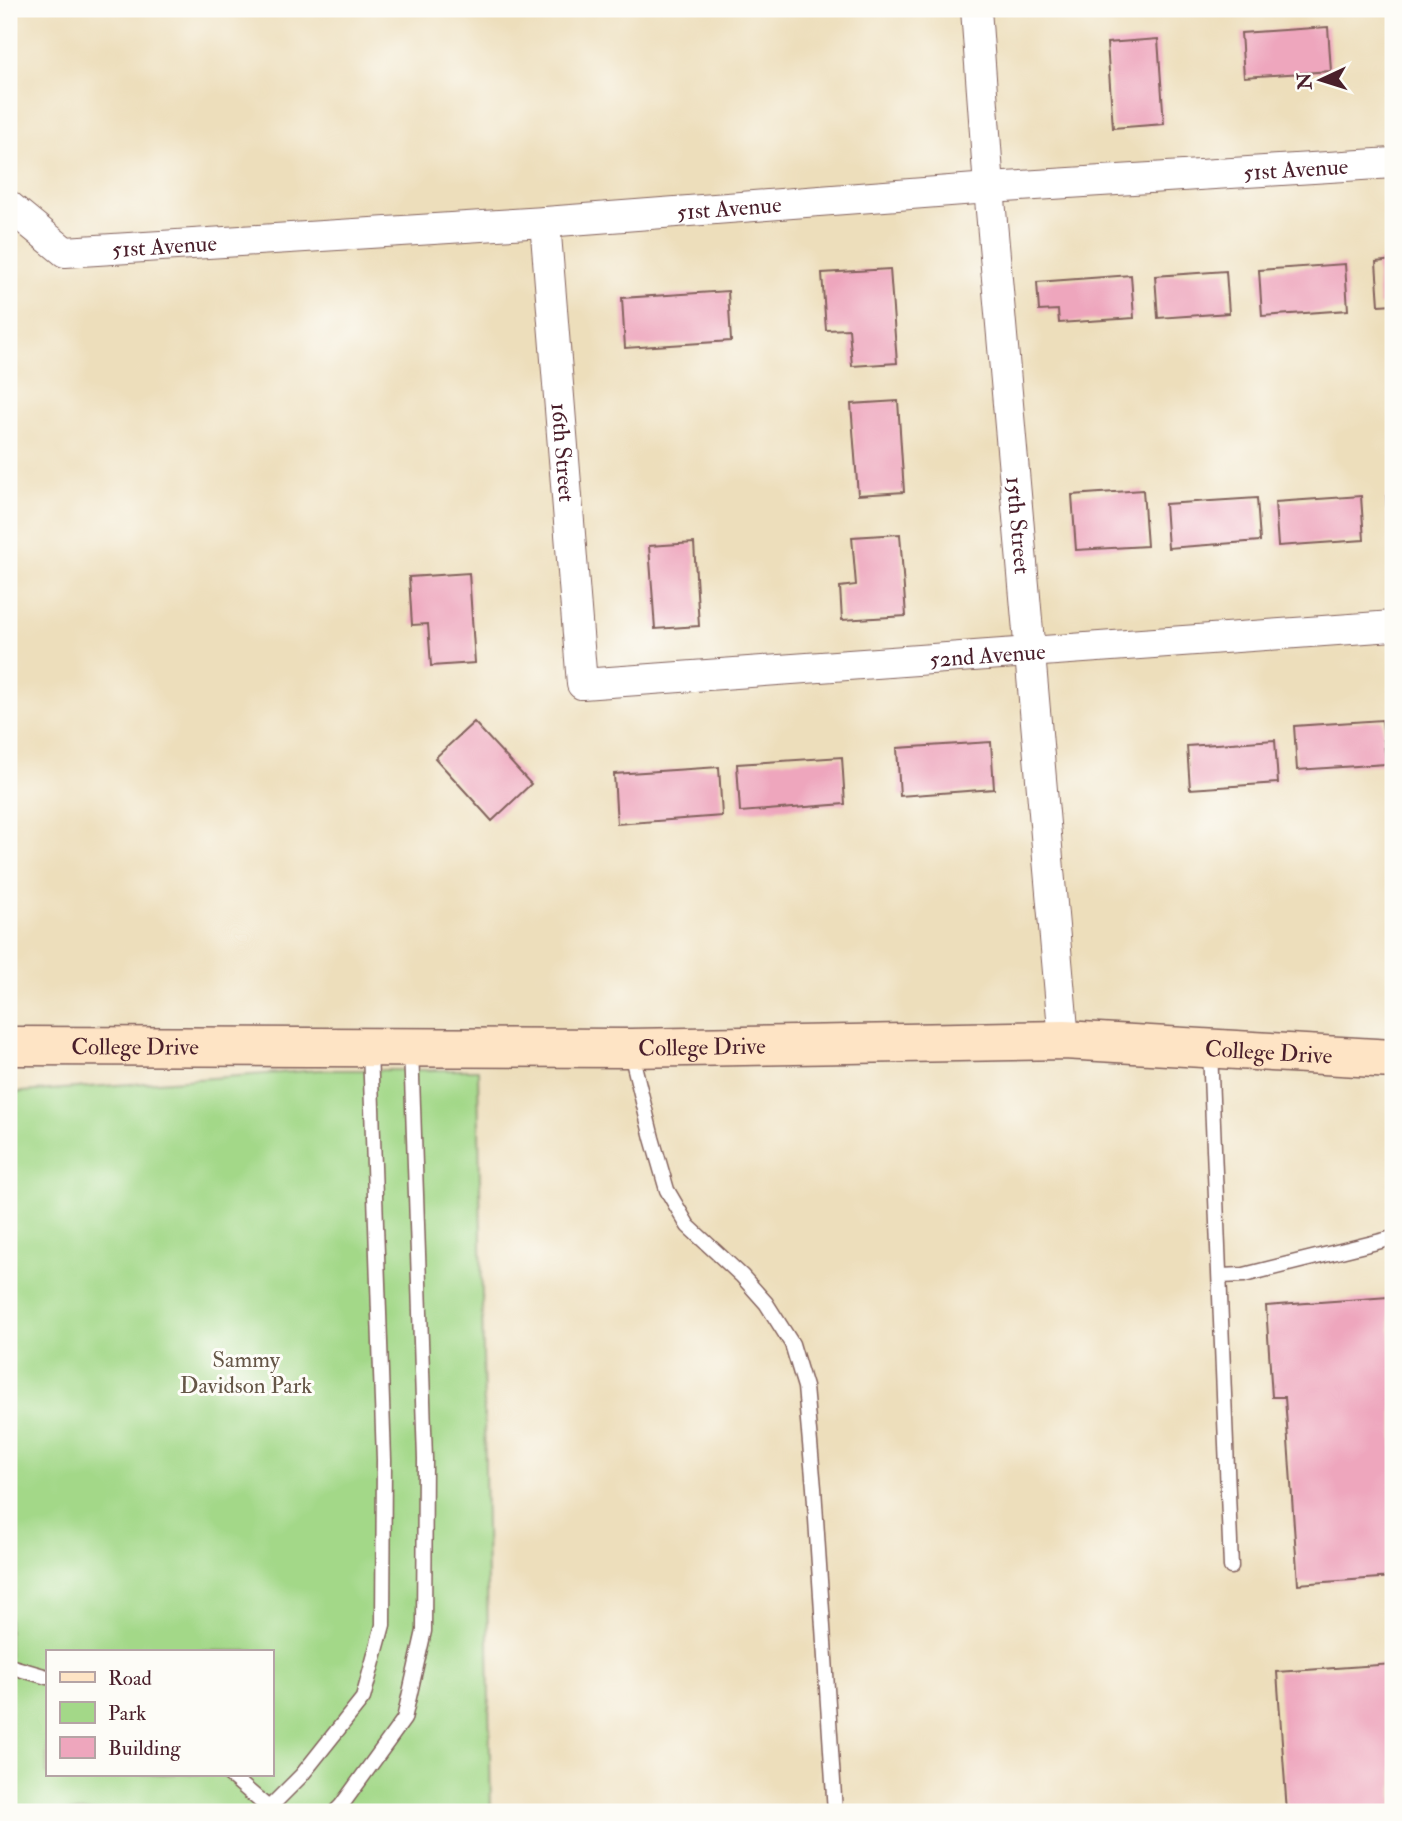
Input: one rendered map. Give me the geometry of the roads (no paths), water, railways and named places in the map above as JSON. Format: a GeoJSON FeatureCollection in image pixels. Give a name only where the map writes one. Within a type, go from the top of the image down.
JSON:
{"type":"FeatureCollection","features":[{"type":"Feature","properties":{"kind":"street","name":"15th Street"},"geometry":{"type":"LineString","coordinates":[[976,9],[989,188],[1064,1041]]}},
{"type":"Feature","properties":{"kind":"street","name":"51st Avenue"},"geometry":{"type":"LineString","coordinates":[[9,206],[65,252],[545,222],[989,188],[1393,163]]}},
{"type":"Feature","properties":{"kind":"street","name":"16th Street"},"geometry":{"type":"LineString","coordinates":[[545,222],[582,684]]}},
{"type":"Feature","properties":{"kind":"street","name":"52nd Avenue"},"geometry":{"type":"LineString","coordinates":[[582,684],[1393,626]]}},
{"type":"Feature","properties":{"kind":"street","name":"College Drive"},"geometry":{"type":"LineString","coordinates":[[9,1046],[630,1048],[1064,1041],[1393,1059]]}},
{"type":"Feature","properties":{"kind":"lane"},"geometry":{"type":"LineString","coordinates":[[231,1776],[271,1810],[363,1698],[383,1625],[384,1460],[370,1046]]}},
{"type":"Feature","properties":{"kind":"lane"},"geometry":{"type":"LineString","coordinates":[[335,1812],[404,1719],[424,1631],[425,1459],[411,1047]]}},
{"type":"Feature","properties":{"kind":"lane"},"geometry":{"type":"LineString","coordinates":[[630,1048],[667,1191],[688,1226],[742,1276],[766,1303],[792,1344],[804,1387],[814,1488],[835,1812]]}},
{"type":"Feature","properties":{"kind":"lane"},"geometry":{"type":"LineString","coordinates":[[1210,1049],[1231,1567]]}},
{"type":"Feature","properties":{"kind":"lane"},"geometry":{"type":"LineString","coordinates":[[1220,1276],[1244,1275],[1393,1238]]}},
{"type":"Feature","properties":{"kind":"lane"},"geometry":{"type":"LineString","coordinates":[[9,1666],[46,1677]]}},
{"type":"Feature","properties":{"kind":"park label","name":"Sammy Davidson Park"},"geometry":{"type":"Point","coordinates":[246,1372]}}]}
